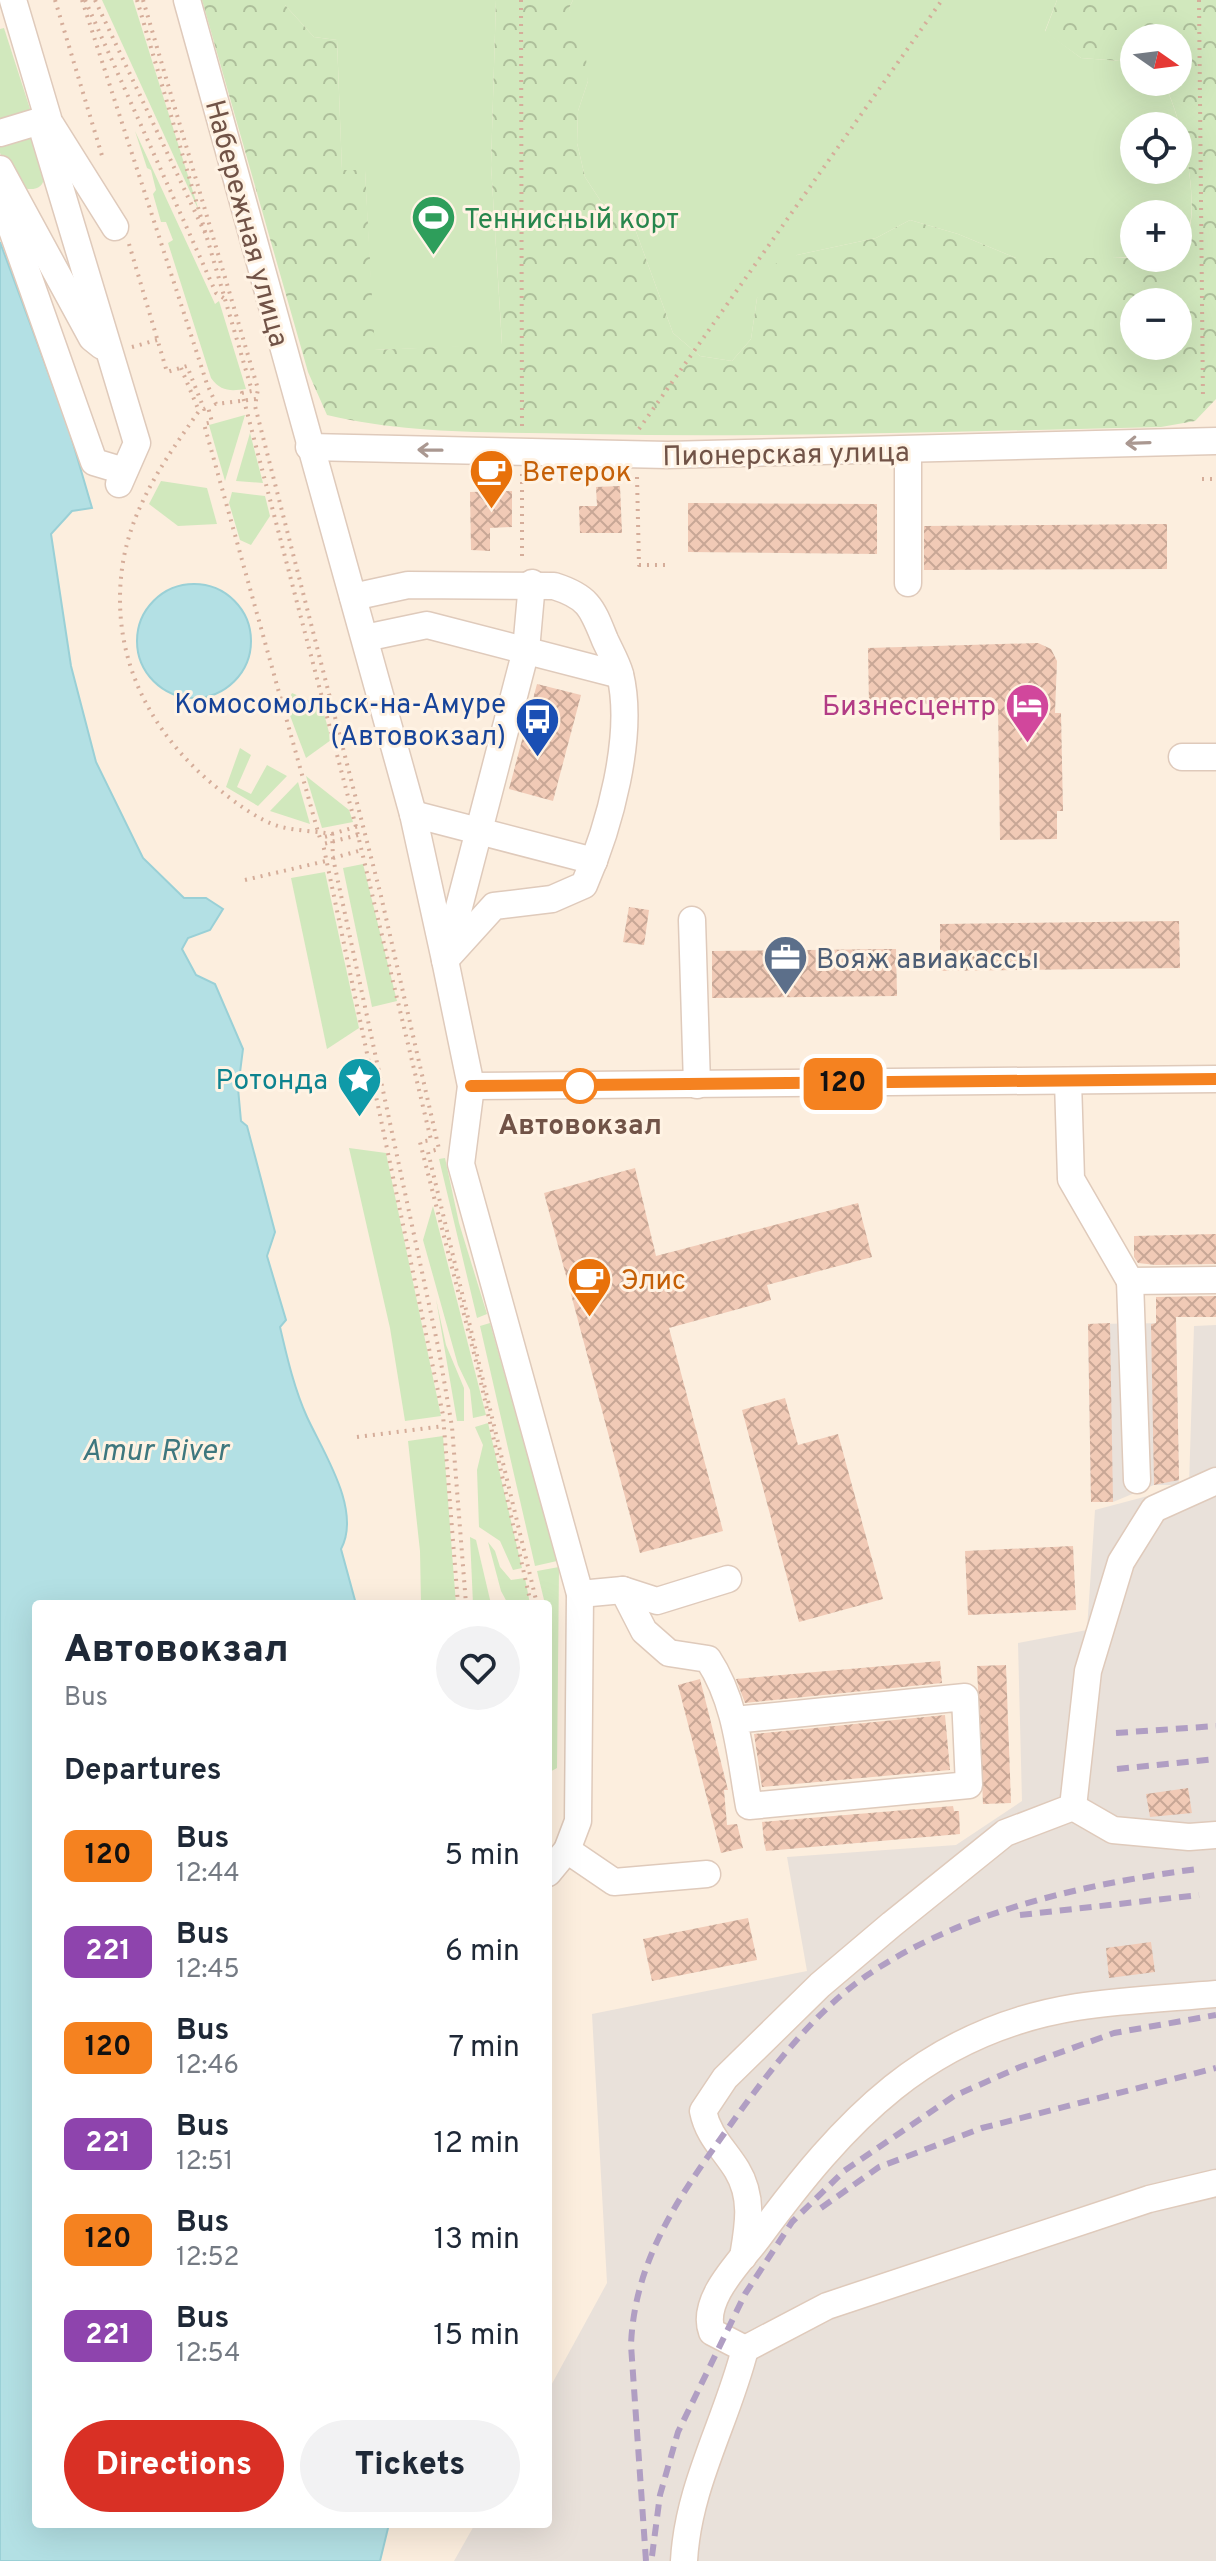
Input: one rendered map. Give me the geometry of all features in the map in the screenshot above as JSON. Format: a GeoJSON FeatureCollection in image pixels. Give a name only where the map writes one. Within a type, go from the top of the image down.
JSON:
{"type":"FeatureCollection","features":[{"type":"Feature","properties":{"kind":"street"},"geometry":{"type":"LineString","coordinates":[[0,196],[94,462],[121,478],[137,443],[13,0]]}},
{"type":"Feature","properties":{"kind":"street","name":"Набережная улица"},"geometry":{"type":"LineString","coordinates":[[187,0],[413,814],[471,1086],[461,1164],[580,1594],[578,1821],[567,1850]]}},
{"type":"Feature","properties":{"kind":"street"},"geometry":{"type":"LineString","coordinates":[[0,133],[44,119]]}},
{"type":"Feature","properties":{"kind":"street"},"geometry":{"type":"LineString","coordinates":[[44,119],[121,233]]}},
{"type":"Feature","properties":{"kind":"street"},"geometry":{"type":"LineString","coordinates":[[0,169],[92,338],[111,353]]}},
{"type":"Feature","properties":{"kind":"street","name":"Пионерская улица"},"geometry":{"type":"LineString","coordinates":[[309,447],[636,454],[908,451],[1216,441]]}},
{"type":"Feature","properties":{"kind":"street"},"geometry":{"type":"LineString","coordinates":[[908,451],[908,583]]}},
{"type":"Feature","properties":{"kind":"street"},"geometry":{"type":"LineString","coordinates":[[445,960],[481,832],[526,650],[527,572]]}},
{"type":"Feature","properties":{"kind":"street"},"geometry":{"type":"LineString","coordinates":[[353,597],[408,585],[527,572],[574,592],[590,604],[620,675],[623,727],[620,767],[594,861],[584,885],[552,899],[494,906],[445,960]]}},
{"type":"Feature","properties":{"kind":"street"},"geometry":{"type":"LineString","coordinates":[[365,638],[427,625],[620,675]]}},
{"type":"Feature","properties":{"kind":"street"},"geometry":{"type":"LineString","coordinates":[[1182,757],[1216,757]]}},
{"type":"Feature","properties":{"kind":"street"},"geometry":{"type":"LineString","coordinates":[[413,814],[594,861]]}},
{"type":"Feature","properties":{"kind":"street"},"geometry":{"type":"LineString","coordinates":[[692,920],[697,1085]]}},
{"type":"Feature","properties":{"kind":"street"},"geometry":{"type":"LineString","coordinates":[[471,1086],[1216,1079]]}},
{"type":"Feature","properties":{"kind":"street"},"geometry":{"type":"LineString","coordinates":[[1068,1081],[1071,1179],[1130,1281],[1137,1480]]}},
{"type":"Feature","properties":{"kind":"street"},"geometry":{"type":"LineString","coordinates":[[1130,1281],[1216,1280]]}},
{"type":"Feature","properties":{"kind":"street"},"geometry":{"type":"LineString","coordinates":[[1073,1807],[1088,1671],[1121,1562],[1154,1509],[1216,1481]]}},
{"type":"Feature","properties":{"kind":"street"},"geometry":{"type":"LineString","coordinates":[[580,1594],[623,1590],[657,1601],[728,1579]]}},
{"type":"Feature","properties":{"kind":"street"},"geometry":{"type":"LineString","coordinates":[[623,1590],[644,1631],[669,1653],[708,1659],[720,1678],[734,1720],[749,1806],[969,1785],[965,1697],[734,1720]]}},
{"type":"Feature","properties":{"kind":"street"},"geometry":{"type":"LineString","coordinates":[[1073,1807],[1113,1830],[1189,1837],[1216,1835]]}},
{"type":"Feature","properties":{"kind":"street"},"geometry":{"type":"LineString","coordinates":[[743,2257],[750,2214],[748,2195],[738,2171],[707,2128],[703,2111],[725,2078],[820,1985],[1005,1833],[1073,1807]]}},
{"type":"Feature","properties":{"kind":"street"},"geometry":{"type":"LineString","coordinates":[[552,1868],[567,1850],[614,1882],[707,1874]]}},
{"type":"Feature","properties":{"kind":"street"},"geometry":{"type":"LineString","coordinates":[[745,2349],[712,2332],[708,2321],[715,2295],[795,2188],[880,2096],[921,2064],[996,2029],[1076,2007],[1216,1994]]}},
{"type":"Feature","properties":{"kind":"street"},"geometry":{"type":"LineString","coordinates":[[684,2561],[692,2507],[705,2459],[727,2409],[745,2349],[827,2306],[1149,2199],[1216,2183]]}},
{"type":"Feature","properties":{"kind":"path"},"geometry":{"type":"LineString","coordinates":[[55,0],[104,163]]}},
{"type":"Feature","properties":{"kind":"path"},"geometry":{"type":"LineString","coordinates":[[84,0],[216,293],[233,305]]}},
{"type":"Feature","properties":{"kind":"path"},"geometry":{"type":"LineString","coordinates":[[84,0],[207,384],[216,404],[256,399]]}},
{"type":"Feature","properties":{"kind":"path"},"geometry":{"type":"LineString","coordinates":[[95,0],[220,260]]}},
{"type":"Feature","properties":{"kind":"path"},"geometry":{"type":"LineString","coordinates":[[140,0],[252,391],[242,393],[362,850],[431,1140],[420,1142],[477,1365],[530,1600]]}},
{"type":"Feature","properties":{"kind":"path"},"geometry":{"type":"LineString","coordinates":[[140,0],[258,389],[256,399],[439,1149],[428,1152],[536,1600]]}},
{"type":"Feature","properties":{"kind":"path"},"geometry":{"type":"LineString","coordinates":[[521,0],[522,452],[527,572]]}},
{"type":"Feature","properties":{"kind":"path"},"geometry":{"type":"LineString","coordinates":[[668,565],[639,565],[635,435],[942,0]]}},
{"type":"Feature","properties":{"kind":"path"},"geometry":{"type":"LineString","coordinates":[[1199,0],[1203,400]]}},
{"type":"Feature","properties":{"kind":"path"},"geometry":{"type":"LineString","coordinates":[[121,233],[167,372],[187,366],[204,409],[208,407],[212,422],[204,424],[318,832],[320,838],[328,836],[332,841]]}},
{"type":"Feature","properties":{"kind":"path"},"geometry":{"type":"LineString","coordinates":[[151,342],[157,340]]}},
{"type":"Feature","properties":{"kind":"path"},"geometry":{"type":"LineString","coordinates":[[181,368],[199,411],[161,465],[138,509],[123,563],[122,618],[133,674],[156,725],[192,768],[233,801],[276,825],[332,834],[362,825]]}},
{"type":"Feature","properties":{"kind":"path"},"geometry":{"type":"LineString","coordinates":[[1202,479],[1216,479]]}},
{"type":"Feature","properties":{"kind":"path"},"geometry":{"type":"LineString","coordinates":[[332,834],[333,858],[439,1351],[454,1441],[466,1600]]}},
{"type":"Feature","properties":{"kind":"path"},"geometry":{"type":"LineString","coordinates":[[358,835],[323,844],[425,1319],[444,1426],[458,1600]]}},
{"type":"Feature","properties":{"kind":"path"},"geometry":{"type":"LineString","coordinates":[[333,858],[368,848]]}},
{"type":"Feature","properties":{"kind":"path"},"geometry":{"type":"LineString","coordinates":[[245,880],[326,861]]}},
{"type":"Feature","properties":{"kind":"path"},"geometry":{"type":"LineString","coordinates":[[357,1437],[444,1426]]}},
{"type":"Feature","properties":{"kind":"shaded area"},"geometry":{"type":"Polygon","coordinates":[[[1176,1323],[1179,1485],[1154,1485],[1113,1502],[1091,1502],[1088,1324],[1176,1323]]]}},
{"type":"Feature","properties":{"kind":"shaded area"},"geometry":{"type":"Polygon","coordinates":[[[1216,1325],[1216,2561],[454,2561],[473,2528],[552,2528],[552,2384],[607,2283],[592,2014],[807,1971],[787,1857],[956,1845],[1022,1801],[1018,1643],[1087,1630],[1095,1510],[1189,1485],[1194,1326],[1216,1325]]]}},
{"type":"Feature","properties":{"kind":"green space"},"geometry":{"type":"Polygon","coordinates":[[[102,0],[133,0],[199,211],[102,0]]]}},
{"type":"Feature","properties":{"kind":"green space"},"geometry":{"type":"Polygon","coordinates":[[[202,0],[285,0],[285,5],[314,37],[337,40],[342,170],[365,170],[375,350],[502,344],[491,165],[496,0],[573,0],[569,8],[585,46],[588,81],[578,111],[577,143],[585,177],[600,200],[634,226],[673,333],[700,356],[732,361],[751,339],[757,298],[768,267],[797,255],[876,238],[910,220],[958,234],[1016,258],[1120,258],[1120,272],[1192,272],[1192,112],[1175,112],[1170,96],[1192,96],[1192,24],[1120,24],[1120,61],[1081,58],[1045,32],[1057,0],[1216,0],[1216,399],[1195,421],[1161,427],[658,435],[455,431],[390,426],[327,415],[308,372],[202,0]]]}},
{"type":"Feature","properties":{"kind":"green space"},"geometry":{"type":"Polygon","coordinates":[[[285,0],[496,0],[491,165],[502,345],[374,350],[365,171],[342,171],[337,40],[314,37],[285,5],[285,0]]]}},
{"type":"Feature","properties":{"kind":"green space"},"geometry":{"type":"Polygon","coordinates":[[[573,0],[1057,0],[1045,31],[1081,58],[1120,61],[1120,96],[1170,96],[1175,112],[1120,112],[1120,184],[1190,184],[1191,200],[1120,200],[1120,258],[1016,258],[958,234],[910,220],[876,238],[797,255],[757,298],[751,339],[732,361],[700,356],[673,333],[634,226],[600,200],[585,177],[577,143],[578,111],[588,81],[569,8],[573,0]]]}},
{"type":"Feature","properties":{"kind":"green space"},"geometry":{"type":"Polygon","coordinates":[[[4,28],[32,115],[0,126],[0,29],[4,28]]]}},
{"type":"Feature","properties":{"kind":"green space"},"geometry":{"type":"Polygon","coordinates":[[[35,131],[45,172],[44,181],[39,187],[31,189],[17,186],[0,153],[0,141],[35,131]]]}},
{"type":"Feature","properties":{"kind":"green space"},"geometry":{"type":"Polygon","coordinates":[[[135,131],[215,304],[219,301],[246,389],[227,390],[211,378],[168,243],[173,240],[166,222],[161,222],[153,194],[156,190],[151,170],[147,168],[135,131]]]}},
{"type":"Feature","properties":{"kind":"green space"},"geometry":{"type":"Polygon","coordinates":[[[245,415],[225,481],[209,425],[245,415]]]}},
{"type":"Feature","properties":{"kind":"green space"},"geometry":{"type":"Polygon","coordinates":[[[250,433],[263,483],[236,481],[250,433]]]}},
{"type":"Feature","properties":{"kind":"green space"},"geometry":{"type":"Polygon","coordinates":[[[161,481],[207,488],[217,524],[178,526],[149,504],[161,481]]]}},
{"type":"Feature","properties":{"kind":"green space"},"geometry":{"type":"Polygon","coordinates":[[[232,492],[265,496],[270,516],[251,545],[240,540],[229,503],[232,492]]]}},
{"type":"Feature","properties":{"kind":"green space"},"geometry":{"type":"Polygon","coordinates":[[[292,693],[322,706],[331,740],[306,758],[286,705],[292,693]]]}},
{"type":"Feature","properties":{"kind":"green space"},"geometry":{"type":"Polygon","coordinates":[[[240,748],[251,755],[237,787],[251,794],[267,765],[287,776],[258,806],[226,787],[240,748]]]}},
{"type":"Feature","properties":{"kind":"green space"},"geometry":{"type":"Polygon","coordinates":[[[306,776],[349,810],[353,822],[322,828],[306,776]]]}},
{"type":"Feature","properties":{"kind":"green space"},"geometry":{"type":"Polygon","coordinates":[[[298,782],[310,824],[270,811],[298,782]]]}},
{"type":"Feature","properties":{"kind":"green space"},"geometry":{"type":"Polygon","coordinates":[[[363,864],[397,1001],[372,1007],[343,868],[363,864]]]}},
{"type":"Feature","properties":{"kind":"green space"},"geometry":{"type":"Polygon","coordinates":[[[325,872],[359,1028],[327,1049],[291,878],[325,872]]]}},
{"type":"Feature","properties":{"kind":"green space"},"geometry":{"type":"Polygon","coordinates":[[[349,1148],[386,1153],[441,1416],[405,1421],[390,1328],[349,1148]]]}},
{"type":"Feature","properties":{"kind":"green space"},"geometry":{"type":"Polygon","coordinates":[[[445,1158],[459,1223],[487,1314],[477,1318],[439,1159],[445,1158]]]}},
{"type":"Feature","properties":{"kind":"green space"},"geometry":{"type":"Polygon","coordinates":[[[433,1206],[486,1415],[473,1418],[470,1390],[458,1365],[423,1240],[433,1206]]]}},
{"type":"Feature","properties":{"kind":"green space"},"geometry":{"type":"Polygon","coordinates":[[[436,1299],[446,1345],[464,1388],[464,1421],[457,1421],[436,1299]]]}},
{"type":"Feature","properties":{"kind":"green space"},"geometry":{"type":"Polygon","coordinates":[[[490,1323],[557,1561],[535,1566],[480,1326],[490,1323]]]}},
{"type":"Feature","properties":{"kind":"green space"},"geometry":{"type":"Polygon","coordinates":[[[488,1423],[522,1568],[513,1570],[500,1541],[479,1527],[477,1470],[483,1445],[475,1427],[488,1423]]]}},
{"type":"Feature","properties":{"kind":"green space"},"geometry":{"type":"Polygon","coordinates":[[[443,1436],[456,1600],[421,1600],[420,1551],[408,1441],[443,1436]]]}},
{"type":"Feature","properties":{"kind":"green space"},"geometry":{"type":"Polygon","coordinates":[[[470,1537],[476,1540],[490,1600],[473,1600],[470,1537]]]}},
{"type":"Feature","properties":{"kind":"green space"},"geometry":{"type":"Polygon","coordinates":[[[488,1542],[495,1551],[500,1567],[511,1580],[525,1578],[529,1600],[506,1600],[488,1542]]]}},
{"type":"Feature","properties":{"kind":"green space"},"geometry":{"type":"Polygon","coordinates":[[[559,1567],[557,1768],[552,1771],[552,1600],[544,1600],[537,1571],[559,1567]]]}},
{"type":"Feature","properties":{"kind":"water","name":"Amur River"},"geometry":{"type":"Polygon","coordinates":[[[0,242],[68,426],[92,508],[72,511],[51,534],[71,666],[96,762],[143,858],[184,898],[206,898],[223,909],[210,930],[188,938],[182,949],[196,975],[215,984],[243,1049],[238,1088],[241,1121],[247,1126],[275,1232],[267,1256],[286,1320],[280,1327],[298,1395],[344,1499],[346,1534],[341,1549],[355,1600],[32,1600],[32,2528],[388,2528],[380,2561],[0,2561],[0,242]]]}},
{"type":"Feature","properties":{"kind":"water"},"geometry":{"type":"Polygon","coordinates":[[[194,584],[216,588],[235,600],[247,619],[251,641],[247,663],[235,682],[216,694],[194,698],[172,694],[153,682],[141,663],[137,641],[141,619],[153,600],[172,588],[194,584]]]}},
{"type":"Feature","properties":{"kind":"building"},"geometry":{"type":"Polygon","coordinates":[[[620,486],[622,533],[580,533],[579,506],[597,506],[596,487],[620,486]]]}},
{"type":"Feature","properties":{"kind":"building","name":"Ветерок"},"geometry":{"type":"Polygon","coordinates":[[[512,491],[512,527],[490,528],[490,551],[471,550],[470,492],[512,491]]]}},
{"type":"Feature","properties":{"kind":"building"},"geometry":{"type":"Polygon","coordinates":[[[688,503],[877,504],[877,554],[688,552],[688,503]]]}},
{"type":"Feature","properties":{"kind":"building"},"geometry":{"type":"Polygon","coordinates":[[[1167,524],[1167,569],[924,570],[924,526],[1167,524]]]}},
{"type":"Feature","properties":{"kind":"building","name":"Бизнесцентр"},"geometry":{"type":"Polygon","coordinates":[[[1038,643],[1051,649],[1057,661],[1055,713],[1061,713],[1063,811],[1057,811],[1057,839],[1000,840],[998,703],[869,705],[868,648],[1038,643]]]}},
{"type":"Feature","properties":{"kind":"building"},"geometry":{"type":"Polygon","coordinates":[[[537,684],[581,695],[553,801],[509,789],[537,684]]]}},
{"type":"Feature","properties":{"kind":"building"},"geometry":{"type":"Polygon","coordinates":[[[629,907],[649,910],[644,945],[623,942],[629,907]]]}},
{"type":"Feature","properties":{"kind":"building"},"geometry":{"type":"Polygon","coordinates":[[[1179,921],[1180,968],[940,971],[940,924],[1179,921]]]}},
{"type":"Feature","properties":{"kind":"building"},"geometry":{"type":"Polygon","coordinates":[[[896,949],[897,996],[712,998],[712,951],[896,949]]]}},
{"type":"Feature","properties":{"kind":"building"},"geometry":{"type":"Polygon","coordinates":[[[635,1168],[656,1256],[858,1203],[872,1257],[767,1285],[771,1300],[669,1328],[723,1531],[640,1553],[544,1193],[635,1168]]]}},
{"type":"Feature","properties":{"kind":"building"},"geometry":{"type":"Polygon","coordinates":[[[1216,1234],[1216,1264],[1156,1265],[1138,1263],[1134,1257],[1134,1236],[1216,1234]]]}},
{"type":"Feature","properties":{"kind":"building"},"geometry":{"type":"Polygon","coordinates":[[[1216,1296],[1216,1317],[1176,1317],[1179,1480],[1154,1485],[1151,1324],[1156,1323],[1156,1297],[1216,1296]]]}},
{"type":"Feature","properties":{"kind":"building"},"geometry":{"type":"Polygon","coordinates":[[[1110,1323],[1113,1502],[1091,1502],[1088,1324],[1110,1323]]]}},
{"type":"Feature","properties":{"kind":"building"},"geometry":{"type":"Polygon","coordinates":[[[785,1398],[798,1445],[838,1434],[883,1599],[799,1622],[742,1410],[785,1398]]]}},
{"type":"Feature","properties":{"kind":"building"},"geometry":{"type":"Polygon","coordinates":[[[1073,1546],[1076,1610],[968,1615],[965,1551],[1073,1546]]]}},
{"type":"Feature","properties":{"kind":"building"},"geometry":{"type":"Polygon","coordinates":[[[940,1661],[942,1683],[745,1703],[736,1679],[940,1661]]]}},
{"type":"Feature","properties":{"kind":"building"},"geometry":{"type":"Polygon","coordinates":[[[1006,1665],[1011,1803],[983,1804],[977,1666],[1006,1665]]]}},
{"type":"Feature","properties":{"kind":"building"},"geometry":{"type":"Polygon","coordinates":[[[700,1679],[728,1790],[724,1790],[727,1825],[737,1824],[743,1848],[721,1853],[678,1685],[700,1679]]]}},
{"type":"Feature","properties":{"kind":"building"},"geometry":{"type":"Polygon","coordinates":[[[945,1715],[950,1770],[762,1787],[754,1734],[945,1715]]]}},
{"type":"Feature","properties":{"kind":"building"},"geometry":{"type":"Polygon","coordinates":[[[1188,1788],[1192,1813],[1150,1817],[1146,1794],[1188,1788]]]}},
{"type":"Feature","properties":{"kind":"building"},"geometry":{"type":"Polygon","coordinates":[[[953,1806],[954,1811],[959,1811],[960,1834],[766,1851],[764,1842],[762,1822],[953,1806]]]}},
{"type":"Feature","properties":{"kind":"building"},"geometry":{"type":"Polygon","coordinates":[[[748,1918],[757,1960],[652,1981],[643,1939],[748,1918]]]}},
{"type":"Feature","properties":{"kind":"building"},"geometry":{"type":"Polygon","coordinates":[[[1151,1942],[1155,1972],[1109,1978],[1106,1948],[1151,1942]]]}},
{"type":"Feature","properties":{"kind":"railway"},"geometry":{"type":"LineString","coordinates":[[1116,1733],[1216,1726]]}},
{"type":"Feature","properties":{"kind":"railway"},"geometry":{"type":"LineString","coordinates":[[1117,1769],[1216,1759]]}},
{"type":"Feature","properties":{"kind":"railway"},"geometry":{"type":"LineString","coordinates":[[646,2561],[631,2345],[639,2291],[658,2240],[683,2193],[765,2079],[803,2033],[844,1993],[903,1953],[942,1934],[1068,1892],[1197,1869]]}},
{"type":"Feature","properties":{"kind":"railway"},"geometry":{"type":"LineString","coordinates":[[1020,1915],[1199,1895]]}},
{"type":"Feature","properties":{"kind":"railway"},"geometry":{"type":"LineString","coordinates":[[652,2556],[660,2495],[678,2432],[745,2294],[792,2222],[844,2171],[954,2096],[1020,2067],[1114,2033],[1216,2015]]}},
{"type":"Feature","properties":{"kind":"railway"},"geometry":{"type":"LineString","coordinates":[[821,2208],[879,2167],[982,2128],[1216,2068]]}},
{"type":"Feature","properties":{"kind":"bus line","name":"120"},"geometry":{"type":"LineString","coordinates":[[471,1086],[1216,1079]]}},
{"type":"Feature","properties":{"kind":"place","name":"Теннисный корт"},"geometry":{"type":"Point","coordinates":[433,257]}},
{"type":"Feature","properties":{"kind":"place","name":"Ветерок"},"geometry":{"type":"Point","coordinates":[491,510]}},
{"type":"Feature","properties":{"kind":"place","name":"Бизнесцентр"},"geometry":{"type":"Point","coordinates":[1027,744]}},
{"type":"Feature","properties":{"kind":"place","name":"Комосомольск-на-Амуре (Автовокзал)"},"geometry":{"type":"Point","coordinates":[537,758]}},
{"type":"Feature","properties":{"kind":"place","name":"Вояж авиакассы"},"geometry":{"type":"Point","coordinates":[785,997]}},
{"type":"Feature","properties":{"kind":"place","name":"Автовокзал"},"geometry":{"type":"Point","coordinates":[580,1086]}},
{"type":"Feature","properties":{"kind":"place","name":"Ротонда"},"geometry":{"type":"Point","coordinates":[359,1118]}},
{"type":"Feature","properties":{"kind":"place","name":"Элис"},"geometry":{"type":"Point","coordinates":[590,1318]}}]}
